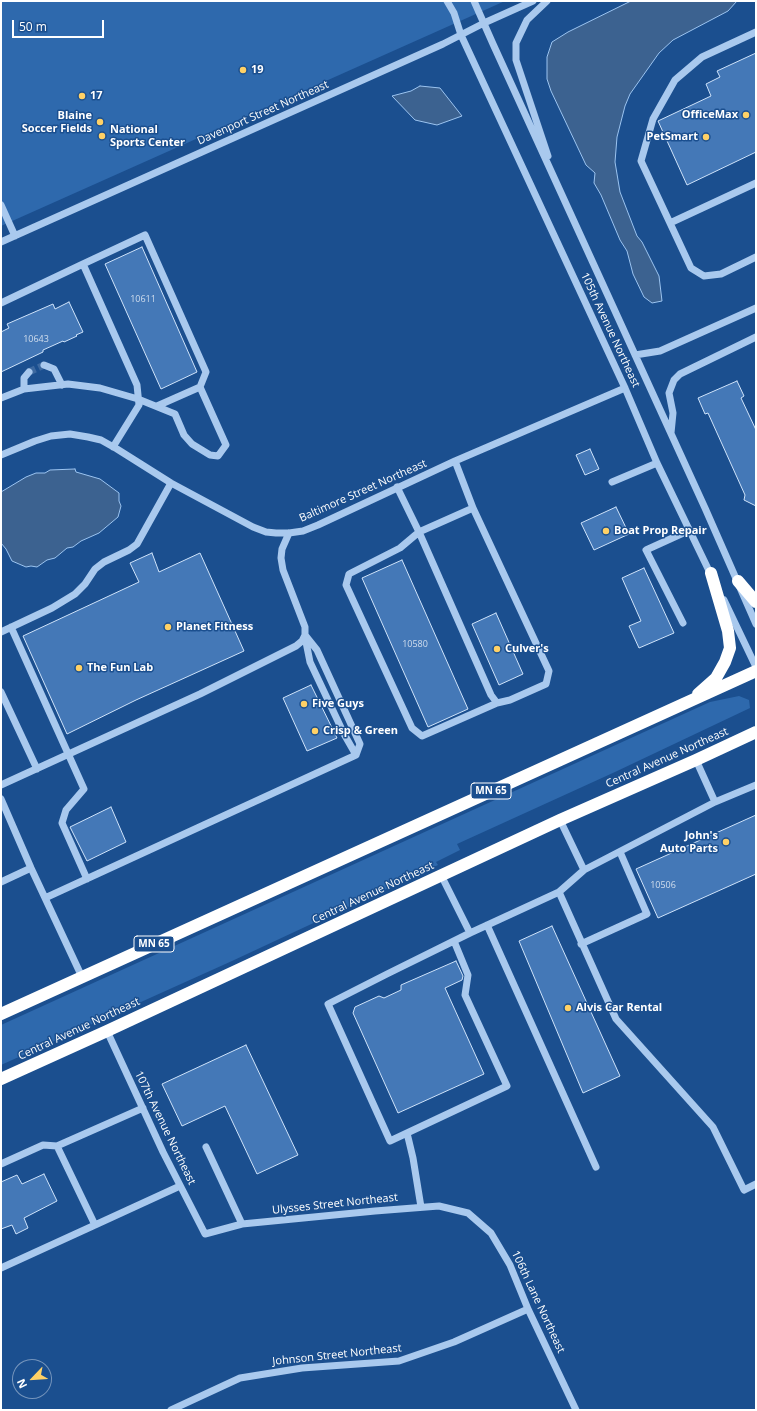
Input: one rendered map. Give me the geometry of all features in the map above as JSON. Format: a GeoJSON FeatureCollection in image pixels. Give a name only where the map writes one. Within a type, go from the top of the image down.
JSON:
{"type":"FeatureCollection","features":[{"type":"Feature","properties":{"kind":"highway"},"geometry":{"type":"LineString","coordinates":[[688,702],[716,678],[726,662],[730,648],[728,631],[710,573]]}},
{"type":"Feature","properties":{"kind":"highway"},"geometry":{"type":"LineString","coordinates":[[738,582],[756,602]]}},
{"type":"Feature","properties":{"kind":"highway","name":"MN 65"},"geometry":{"type":"LineString","coordinates":[[1,1014],[756,671]]}},
{"type":"Feature","properties":{"kind":"highway","name":"Central Avenue Northeast"},"geometry":{"type":"LineString","coordinates":[[1,1079],[560,820],[756,732]]}},
{"type":"Feature","properties":{"kind":"street","name":"105th Avenue Northeast"},"geometry":{"type":"LineString","coordinates":[[447,1],[454,13],[461,35],[625,388],[657,463],[756,667]]}},
{"type":"Feature","properties":{"kind":"street","name":"105th Avenue Northeast"},"geometry":{"type":"LineString","coordinates":[[474,1],[756,624]]}},
{"type":"Feature","properties":{"kind":"street","name":"Davenport Street Northeast"},"geometry":{"type":"LineString","coordinates":[[1,242],[430,50],[533,1]]}},
{"type":"Feature","properties":{"kind":"street"},"geometry":{"type":"LineString","coordinates":[[548,1],[527,20],[516,43],[516,60],[559,190]]}},
{"type":"Feature","properties":{"kind":"street"},"geometry":{"type":"LineString","coordinates":[[756,32],[702,57],[675,80],[653,119],[641,161],[691,268],[704,276],[721,274],[756,257]]}},
{"type":"Feature","properties":{"kind":"street"},"geometry":{"type":"LineString","coordinates":[[670,223],[756,183]]}},
{"type":"Feature","properties":{"kind":"street"},"geometry":{"type":"LineString","coordinates":[[1,205],[15,236]]}},
{"type":"Feature","properties":{"kind":"street"},"geometry":{"type":"LineString","coordinates":[[1,303],[145,235],[206,372],[200,386],[157,406]]}},
{"type":"Feature","properties":{"kind":"street"},"geometry":{"type":"LineString","coordinates":[[83,264],[137,385],[139,405],[113,447]]}},
{"type":"Feature","properties":{"kind":"street"},"geometry":{"type":"LineString","coordinates":[[635,355],[660,351],[756,308]]}},
{"type":"Feature","properties":{"kind":"street"},"geometry":{"type":"LineString","coordinates":[[671,435],[673,413],[669,393],[674,380],[680,374],[756,337]]}},
{"type":"Feature","properties":{"kind":"street"},"geometry":{"type":"LineString","coordinates":[[44,365],[54,369],[62,384]]}},
{"type":"Feature","properties":{"kind":"street"},"geometry":{"type":"LineString","coordinates":[[24,389],[24,378],[29,372]]}},
{"type":"Feature","properties":{"kind":"street"},"geometry":{"type":"LineString","coordinates":[[1,398],[24,389],[62,384],[100,388],[138,399],[176,414],[184,435],[192,444],[210,456],[218,456],[226,445],[200,386]]}},
{"type":"Feature","properties":{"kind":"street","name":"Baltimore Street Northeast"},"geometry":{"type":"LineString","coordinates":[[1,455],[35,440],[51,436],[70,434],[101,440],[171,483],[253,527],[276,534],[288,533],[302,531],[318,525],[455,461],[625,388]]}},
{"type":"Feature","properties":{"kind":"street"},"geometry":{"type":"LineString","coordinates":[[455,461],[473,508],[549,671],[546,684],[510,700],[497,702],[422,736],[412,728],[346,586],[350,574],[400,548],[419,532],[473,508]]}},
{"type":"Feature","properties":{"kind":"street"},"geometry":{"type":"LineString","coordinates":[[612,482],[657,463]]}},
{"type":"Feature","properties":{"kind":"street"},"geometry":{"type":"LineString","coordinates":[[1,632],[52,608],[76,594],[95,569],[104,562],[129,550],[137,544],[171,483]]}},
{"type":"Feature","properties":{"kind":"street"},"geometry":{"type":"LineString","coordinates":[[397,488],[419,532],[491,695],[497,702]]}},
{"type":"Feature","properties":{"kind":"street"},"geometry":{"type":"LineString","coordinates":[[683,623],[646,550],[690,530]]}},
{"type":"Feature","properties":{"kind":"street"},"geometry":{"type":"LineString","coordinates":[[288,533],[282,548],[281,558],[283,570],[303,621],[310,662],[344,734],[356,755]]}},
{"type":"Feature","properties":{"kind":"street"},"geometry":{"type":"LineString","coordinates":[[11,627],[84,789],[66,810],[62,823],[87,879]]}},
{"type":"Feature","properties":{"kind":"street"},"geometry":{"type":"LineString","coordinates":[[1,785],[69,755],[288,651],[302,641],[305,635]]}},
{"type":"Feature","properties":{"kind":"street"},"geometry":{"type":"LineString","coordinates":[[45,898],[356,755],[360,744],[317,650],[305,635]]}},
{"type":"Feature","properties":{"kind":"street"},"geometry":{"type":"LineString","coordinates":[[1,692],[37,769]]}},
{"type":"Feature","properties":{"kind":"street"},"geometry":{"type":"LineString","coordinates":[[696,760],[715,802]]}},
{"type":"Feature","properties":{"kind":"street"},"geometry":{"type":"LineString","coordinates":[[454,941],[468,975],[465,995],[507,1086],[390,1141],[328,1004],[454,941],[470,933],[559,892],[584,870],[715,802],[756,785]]}},
{"type":"Feature","properties":{"kind":"street"},"geometry":{"type":"LineString","coordinates":[[1,799],[31,868],[82,977]]}},
{"type":"Feature","properties":{"kind":"street"},"geometry":{"type":"LineString","coordinates":[[560,820],[584,870]]}},
{"type":"Feature","properties":{"kind":"street"},"geometry":{"type":"LineString","coordinates":[[581,944],[647,914],[620,852]]}},
{"type":"Feature","properties":{"kind":"street"},"geometry":{"type":"LineString","coordinates":[[1,882],[31,868]]}},
{"type":"Feature","properties":{"kind":"street"},"geometry":{"type":"LineString","coordinates":[[441,876],[470,933]]}},
{"type":"Feature","properties":{"kind":"street"},"geometry":{"type":"LineString","coordinates":[[559,892],[581,944],[616,1019],[713,1127],[744,1190],[756,1184]]}},
{"type":"Feature","properties":{"kind":"street"},"geometry":{"type":"LineString","coordinates":[[487,925],[596,1167]]}},
{"type":"Feature","properties":{"kind":"street","name":"107th Avenue Northeast"},"geometry":{"type":"LineString","coordinates":[[107,1031],[180,1186],[205,1234]]}},
{"type":"Feature","properties":{"kind":"street"},"geometry":{"type":"LineString","coordinates":[[1,1164],[43,1145],[57,1146],[143,1108]]}},
{"type":"Feature","properties":{"kind":"street"},"geometry":{"type":"LineString","coordinates":[[406,1133],[413,1158],[421,1207]]}},
{"type":"Feature","properties":{"kind":"street"},"geometry":{"type":"LineString","coordinates":[[57,1146],[95,1225]]}},
{"type":"Feature","properties":{"kind":"street"},"geometry":{"type":"LineString","coordinates":[[206,1147],[242,1224]]}},
{"type":"Feature","properties":{"kind":"street"},"geometry":{"type":"LineString","coordinates":[[1,1268],[180,1186]]}},
{"type":"Feature","properties":{"kind":"street","name":"Ulysses Street Northeast"},"geometry":{"type":"LineString","coordinates":[[205,1234],[242,1224],[421,1207],[438,1206],[468,1213]]}},
{"type":"Feature","properties":{"kind":"street","name":"106th Lane Northeast"},"geometry":{"type":"LineString","coordinates":[[468,1213],[491,1233],[510,1264],[528,1309],[576,1410]]}},
{"type":"Feature","properties":{"kind":"street","name":"Johnson Street Northeast"},"geometry":{"type":"LineString","coordinates":[[170,1410],[240,1378],[302,1368],[398,1361],[454,1342],[528,1309]]}},
{"type":"Feature","properties":{"kind":"shaded area","name":"National Sports Center"},"geometry":{"type":"Polygon","coordinates":[[[1,1],[505,1],[1,226],[1,1]]]}},
{"type":"Feature","properties":{"kind":"shaded area"},"geometry":{"type":"Polygon","coordinates":[[[631,1],[737,1],[728,11],[673,40],[659,53],[630,94],[625,106],[617,137],[615,162],[620,192],[637,236],[642,242],[659,276],[662,301],[652,303],[644,297],[633,274],[627,251],[620,240],[601,195],[594,183],[595,173],[586,165],[551,91],[547,79],[547,57],[552,42],[568,32],[631,1]]]}},
{"type":"Feature","properties":{"kind":"shaded area"},"geometry":{"type":"Polygon","coordinates":[[[420,86],[440,88],[462,116],[437,125],[415,120],[392,96],[411,91],[420,86]]]}},
{"type":"Feature","properties":{"kind":"shaded area"},"geometry":{"type":"Polygon","coordinates":[[[75,469],[76,472],[100,479],[119,493],[119,501],[121,506],[118,517],[99,533],[81,541],[73,547],[67,548],[55,558],[47,560],[37,567],[26,567],[12,561],[1,543],[1,492],[26,477],[36,473],[45,473],[50,470],[75,469]]]}},
{"type":"Feature","properties":{"kind":"shaded area"},"geometry":{"type":"Polygon","coordinates":[[[739,696],[749,700],[750,708],[615,772],[457,844],[460,850],[436,862],[438,865],[232,961],[1,1065],[1,1025],[710,702],[739,696]]]}},
{"type":"Feature","properties":{"kind":"building","name":"PetSmart"},"geometry":{"type":"Polygon","coordinates":[[[756,53],[756,152],[687,185],[658,121],[711,96],[706,84],[720,77],[717,71],[756,53]]]}},
{"type":"Feature","properties":{"kind":"building"},"geometry":{"type":"Polygon","coordinates":[[[142,247],[197,372],[161,389],[105,264],[142,247]]]}},
{"type":"Feature","properties":{"kind":"building"},"geometry":{"type":"Polygon","coordinates":[[[69,302],[83,332],[64,342],[63,341],[43,350],[43,352],[1,372],[1,332],[9,328],[7,324],[53,304],[55,309],[69,302]]]}},
{"type":"Feature","properties":{"kind":"building"},"geometry":{"type":"Polygon","coordinates":[[[737,381],[744,396],[741,398],[756,430],[756,506],[744,500],[745,495],[708,413],[705,414],[698,398],[737,381]]]}},
{"type":"Feature","properties":{"kind":"building"},"geometry":{"type":"Polygon","coordinates":[[[590,449],[599,469],[585,475],[576,455],[590,449]]]}},
{"type":"Feature","properties":{"kind":"building","name":"Boat Prop Repair"},"geometry":{"type":"Polygon","coordinates":[[[616,507],[629,534],[594,550],[581,523],[616,507]]]}},
{"type":"Feature","properties":{"kind":"building","name":"Planet Fitness"},"geometry":{"type":"Polygon","coordinates":[[[152,553],[159,572],[200,553],[244,651],[136,700],[67,734],[23,636],[139,582],[130,563],[152,553]]]}},
{"type":"Feature","properties":{"kind":"building"},"geometry":{"type":"Polygon","coordinates":[[[402,560],[468,709],[428,727],[362,578],[402,560]]]}},
{"type":"Feature","properties":{"kind":"building"},"geometry":{"type":"Polygon","coordinates":[[[644,568],[674,633],[639,648],[629,626],[641,621],[622,578],[644,568]]]}},
{"type":"Feature","properties":{"kind":"building","name":"Culver's"},"geometry":{"type":"Polygon","coordinates":[[[496,613],[523,674],[499,685],[472,624],[496,613]]]}},
{"type":"Feature","properties":{"kind":"building"},"geometry":{"type":"Polygon","coordinates":[[[311,685],[337,738],[307,751],[283,698],[311,685]]]}},
{"type":"Feature","properties":{"kind":"building"},"geometry":{"type":"Polygon","coordinates":[[[111,807],[126,842],[87,861],[70,827],[111,807]]]}},
{"type":"Feature","properties":{"kind":"building","name":"John's Auto Parts"},"geometry":{"type":"Polygon","coordinates":[[[756,815],[756,874],[658,918],[636,869],[756,815]]]}},
{"type":"Feature","properties":{"kind":"building","name":"Alvis Car Rental"},"geometry":{"type":"Polygon","coordinates":[[[552,926],[620,1076],[583,1093],[519,941],[552,926]]]}},
{"type":"Feature","properties":{"kind":"building"},"geometry":{"type":"Polygon","coordinates":[[[456,961],[463,976],[462,980],[445,988],[484,1074],[398,1113],[353,1013],[355,1007],[379,996],[384,998],[401,990],[401,985],[456,961]]]}},
{"type":"Feature","properties":{"kind":"building"},"geometry":{"type":"Polygon","coordinates":[[[246,1045],[298,1155],[257,1174],[225,1106],[182,1126],[162,1084],[246,1045]]]}},
{"type":"Feature","properties":{"kind":"building"},"geometry":{"type":"Polygon","coordinates":[[[44,1174],[57,1201],[24,1218],[28,1228],[16,1234],[12,1225],[1,1229],[1,1182],[17,1175],[22,1184],[44,1174]]]}},
{"type":"Feature","properties":{"kind":"tunnel"},"geometry":{"type":"LineString","coordinates":[[29,372],[44,365]]}},
{"type":"Feature","properties":{"kind":"place","name":"19"},"geometry":{"type":"Point","coordinates":[243,70]}},
{"type":"Feature","properties":{"kind":"place","name":"17"},"geometry":{"type":"Point","coordinates":[82,96]}},
{"type":"Feature","properties":{"kind":"place","name":"OfficeMax"},"geometry":{"type":"Point","coordinates":[746,115]}},
{"type":"Feature","properties":{"kind":"place","name":"Blaine Soccer Fields"},"geometry":{"type":"Point","coordinates":[100,122]}},
{"type":"Feature","properties":{"kind":"place","name":"National Sports Center"},"geometry":{"type":"Point","coordinates":[102,136]}},
{"type":"Feature","properties":{"kind":"place","name":"PetSmart"},"geometry":{"type":"Point","coordinates":[706,137]}},
{"type":"Feature","properties":{"kind":"place","name":"Boat Prop Repair"},"geometry":{"type":"Point","coordinates":[606,531]}},
{"type":"Feature","properties":{"kind":"place","name":"Planet Fitness"},"geometry":{"type":"Point","coordinates":[168,627]}},
{"type":"Feature","properties":{"kind":"place","name":"Culver's"},"geometry":{"type":"Point","coordinates":[497,649]}},
{"type":"Feature","properties":{"kind":"place","name":"The Fun Lab"},"geometry":{"type":"Point","coordinates":[79,668]}},
{"type":"Feature","properties":{"kind":"place","name":"Five Guys"},"geometry":{"type":"Point","coordinates":[304,704]}},
{"type":"Feature","properties":{"kind":"place","name":"Crisp & Green"},"geometry":{"type":"Point","coordinates":[315,731]}},
{"type":"Feature","properties":{"kind":"place","name":"John's Auto Parts"},"geometry":{"type":"Point","coordinates":[726,842]}},
{"type":"Feature","properties":{"kind":"place","name":"Alvis Car Rental"},"geometry":{"type":"Point","coordinates":[568,1008]}}]}
